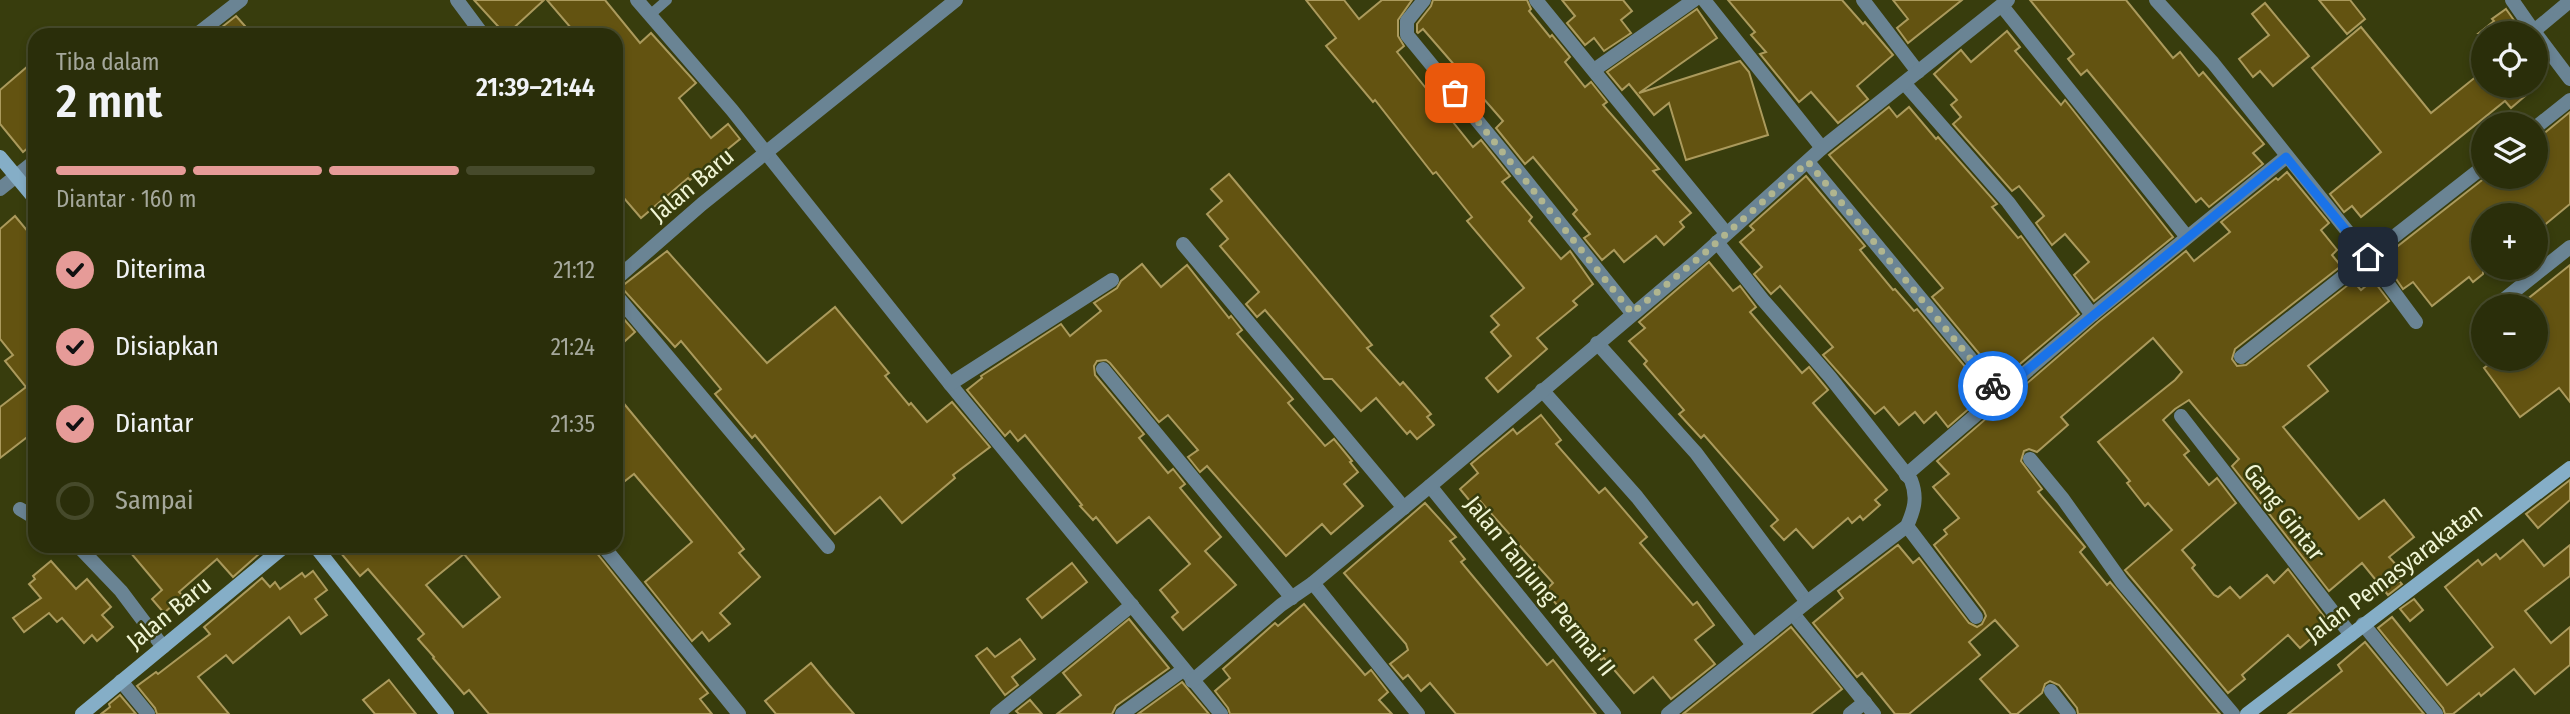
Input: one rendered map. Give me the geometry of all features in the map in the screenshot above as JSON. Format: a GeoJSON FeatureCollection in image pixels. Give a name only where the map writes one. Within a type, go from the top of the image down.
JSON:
{"type":"FeatureCollection","features":[{"type":"Feature","properties":{"kind":"street"},"geometry":{"type":"LineString","coordinates":[[205,28],[240,0]]}},
{"type":"Feature","properties":{"kind":"street"},"geometry":{"type":"LineString","coordinates":[[457,0],[478,28]]}},
{"type":"Feature","properties":{"kind":"street"},"geometry":{"type":"LineString","coordinates":[[637,0],[765,153],[950,384],[1221,714]]}},
{"type":"Feature","properties":{"kind":"street","name":"Jalan Baru"},"geometry":{"type":"LineString","coordinates":[[623,273],[765,153],[956,0]]}},
{"type":"Feature","properties":{"kind":"street"},"geometry":{"type":"LineString","coordinates":[[1424,0],[1407,21],[1407,35],[1632,313]]}},
{"type":"Feature","properties":{"kind":"street"},"geometry":{"type":"LineString","coordinates":[[1536,0],[1594,70],[1721,237],[1763,300],[1911,480],[1916,496],[1915,508],[1907,526],[1668,714]]}},
{"type":"Feature","properties":{"kind":"street"},"geometry":{"type":"LineString","coordinates":[[1594,70],[1694,0]]}},
{"type":"Feature","properties":{"kind":"street"},"geometry":{"type":"LineString","coordinates":[[1704,0],[1822,148]]}},
{"type":"Feature","properties":{"kind":"street"},"geometry":{"type":"LineString","coordinates":[[1863,0],[1918,72]]}},
{"type":"Feature","properties":{"kind":"street"},"geometry":{"type":"LineString","coordinates":[[2156,0],[2213,63],[2368,257],[2416,322]]}},
{"type":"Feature","properties":{"kind":"street"},"geometry":{"type":"LineString","coordinates":[[2512,0],[2527,21]]}},
{"type":"Feature","properties":{"kind":"street"},"geometry":{"type":"LineString","coordinates":[[2548,21],[2570,1]]}},
{"type":"Feature","properties":{"kind":"street"},"geometry":{"type":"LineString","coordinates":[[1122,714],[1188,676],[1313,583],[1430,486],[1822,148],[2005,3],[2082,109],[2187,237]]}},
{"type":"Feature","properties":{"kind":"street"},"geometry":{"type":"LineString","coordinates":[[2548,50],[2570,79]]}},
{"type":"Feature","properties":{"kind":"street"},"geometry":{"type":"LineString","coordinates":[[1905,84],[2008,202],[2092,315]]}},
{"type":"Feature","properties":{"kind":"street"},"geometry":{"type":"LineString","coordinates":[[2548,117],[2570,100]]}},
{"type":"Feature","properties":{"kind":"street"},"geometry":{"type":"LineString","coordinates":[[0,157],[28,191]]}},
{"type":"Feature","properties":{"kind":"street"},"geometry":{"type":"LineString","coordinates":[[1906,475],[2092,315],[2286,157]]}},
{"type":"Feature","properties":{"kind":"street"},"geometry":{"type":"LineString","coordinates":[[1808,162],[1999,393]]}},
{"type":"Feature","properties":{"kind":"street"},"geometry":{"type":"LineString","coordinates":[[0,189],[28,168]]}},
{"type":"Feature","properties":{"kind":"street"},"geometry":{"type":"LineString","coordinates":[[2241,357],[2471,176]]}},
{"type":"Feature","properties":{"kind":"street"},"geometry":{"type":"LineString","coordinates":[[1183,244],[1404,508]]}},
{"type":"Feature","properties":{"kind":"street"},"geometry":{"type":"LineString","coordinates":[[2511,294],[2570,247]]}},
{"type":"Feature","properties":{"kind":"street"},"geometry":{"type":"LineString","coordinates":[[950,384],[1112,280]]}},
{"type":"Feature","properties":{"kind":"street"},"geometry":{"type":"LineString","coordinates":[[623,303],[828,547]]}},
{"type":"Feature","properties":{"kind":"street"},"geometry":{"type":"LineString","coordinates":[[1597,343],[1696,453],[1807,602]]}},
{"type":"Feature","properties":{"kind":"street"},"geometry":{"type":"LineString","coordinates":[[1103,369],[1292,598]]}},
{"type":"Feature","properties":{"kind":"street"},"geometry":{"type":"LineString","coordinates":[[1542,390],[1637,497],[1754,645]]}},
{"type":"Feature","properties":{"kind":"street","name":"Gang Gintar"},"geometry":{"type":"LineString","coordinates":[[2181,416],[2351,635]]}},
{"type":"Feature","properties":{"kind":"street"},"geometry":{"type":"LineString","coordinates":[[2030,459],[2063,499],[2122,582],[2233,714]]}},
{"type":"Feature","properties":{"kind":"street","name":"Jalan Pemasyarakatan"},"geometry":{"type":"LineString","coordinates":[[2253,712],[2363,624],[2570,468]]}},
{"type":"Feature","properties":{"kind":"street","name":"Jalan Tanjung Permai II"},"geometry":{"type":"LineString","coordinates":[[1430,486],[1614,714]]}},
{"type":"Feature","properties":{"kind":"street"},"geometry":{"type":"LineString","coordinates":[[20,509],[28,513]]}},
{"type":"Feature","properties":{"kind":"street"},"geometry":{"type":"LineString","coordinates":[[1907,526],[1976,617]]}},
{"type":"Feature","properties":{"kind":"street"},"geometry":{"type":"LineString","coordinates":[[85,553],[121,591],[163,647]]}},
{"type":"Feature","properties":{"kind":"street","name":"Jalan Baru"},"geometry":{"type":"LineString","coordinates":[[82,714],[277,553]]}},
{"type":"Feature","properties":{"kind":"street"},"geometry":{"type":"LineString","coordinates":[[320,553],[447,714]]}},
{"type":"Feature","properties":{"kind":"street"},"geometry":{"type":"LineString","coordinates":[[609,553],[739,714]]}},
{"type":"Feature","properties":{"kind":"street"},"geometry":{"type":"LineString","coordinates":[[1313,583],[1418,714]]}},
{"type":"Feature","properties":{"kind":"street"},"geometry":{"type":"LineString","coordinates":[[997,714],[1132,605]]}},
{"type":"Feature","properties":{"kind":"street"},"geometry":{"type":"LineString","coordinates":[[1794,615],[1874,714]]}},
{"type":"Feature","properties":{"kind":"street"},"geometry":{"type":"LineString","coordinates":[[2363,624],[2436,714]]}},
{"type":"Feature","properties":{"kind":"street"},"geometry":{"type":"LineString","coordinates":[[121,681],[148,714]]}},
{"type":"Feature","properties":{"kind":"street"},"geometry":{"type":"LineString","coordinates":[[2051,691],[2069,714]]}},
{"type":"Feature","properties":{"kind":"street"},"geometry":{"type":"LineString","coordinates":[[1850,714],[1865,702]]}},
{"type":"Feature","properties":{"kind":"lane"},"geometry":{"type":"LineString","coordinates":[[651,15],[667,0]]}},
{"type":"Feature","properties":{"kind":"building"},"geometry":{"type":"Polygon","coordinates":[[[474,0],[544,0],[514,28],[500,28],[474,0]]]}},
{"type":"Feature","properties":{"kind":"building"},"geometry":{"type":"Polygon","coordinates":[[[547,0],[605,0],[640,43],[651,33],[696,83],[679,98],[711,138],[728,124],[740,139],[641,218],[623,197],[623,28],[571,28],[547,0]]]}},
{"type":"Feature","properties":{"kind":"building"},"geometry":{"type":"Polygon","coordinates":[[[1306,0],[1344,0],[1359,19],[1382,0],[1412,0],[1398,20],[1398,36],[1404,46],[1397,52],[1473,147],[1481,140],[1510,176],[1502,182],[1532,217],[1529,221],[1561,259],[1570,251],[1593,284],[1573,301],[1577,305],[1537,338],[1547,349],[1498,392],[1486,378],[1511,356],[1491,332],[1499,325],[1491,316],[1524,288],[1467,221],[1472,217],[1436,172],[1433,174],[1375,100],[1373,102],[1326,46],[1336,38],[1306,0]]]}},
{"type":"Feature","properties":{"kind":"building"},"geometry":{"type":"Polygon","coordinates":[[[1433,0],[1527,0],[1531,9],[1529,11],[1570,57],[1565,62],[1585,87],[1591,82],[1607,102],[1603,105],[1659,169],[1653,171],[1691,213],[1680,222],[1684,227],[1664,245],[1656,236],[1624,262],[1614,250],[1602,260],[1584,238],[1590,234],[1573,214],[1577,210],[1533,157],[1525,164],[1496,128],[1503,121],[1423,29],[1417,32],[1417,24],[1433,0]]]}},
{"type":"Feature","properties":{"kind":"building"},"geometry":{"type":"Polygon","coordinates":[[[1562,0],[1623,0],[1632,11],[1621,20],[1631,33],[1604,51],[1594,38],[1585,45],[1567,23],[1575,16],[1562,0]]]}},
{"type":"Feature","properties":{"kind":"building"},"geometry":{"type":"Polygon","coordinates":[[[1728,0],[1842,0],[1893,55],[1857,86],[1868,99],[1838,123],[1811,92],[1799,102],[1760,54],[1766,52],[1751,35],[1755,32],[1728,0]]]}},
{"type":"Feature","properties":{"kind":"building"},"geometry":{"type":"Polygon","coordinates":[[[1893,0],[1962,0],[1908,43],[1897,28],[1908,19],[1893,0]]]}},
{"type":"Feature","properties":{"kind":"building"},"geometry":{"type":"Polygon","coordinates":[[[2030,0],[2126,0],[2173,58],[2180,52],[2199,76],[2203,72],[2264,144],[2253,153],[2263,164],[2209,207],[2201,198],[2196,202],[2087,70],[2081,75],[2068,59],[2074,54],[2030,0]]]}},
{"type":"Feature","properties":{"kind":"building"},"geometry":{"type":"Polygon","coordinates":[[[2319,0],[2350,0],[2365,19],[2347,34],[2319,0]]]}},
{"type":"Feature","properties":{"kind":"building"},"geometry":{"type":"Polygon","coordinates":[[[2265,3],[2309,56],[2273,86],[2260,71],[2253,77],[2239,59],[2269,35],[2252,14],[2265,3]]]}},
{"type":"Feature","properties":{"kind":"building"},"geometry":{"type":"Polygon","coordinates":[[[1697,9],[1717,38],[1639,93],[1740,61],[1749,72],[1768,135],[1686,160],[1669,103],[1654,115],[1629,84],[1622,90],[1607,72],[1697,9]]]}},
{"type":"Feature","properties":{"kind":"building"},"geometry":{"type":"Polygon","coordinates":[[[2506,9],[2514,21],[2494,21],[2492,19],[2506,9]]]}},
{"type":"Feature","properties":{"kind":"building"},"geometry":{"type":"Polygon","coordinates":[[[236,16],[247,28],[221,28],[236,16]]]}},
{"type":"Feature","properties":{"kind":"building"},"geometry":{"type":"Polygon","coordinates":[[[2361,27],[2431,113],[2471,81],[2471,98],[2523,98],[2511,108],[2505,101],[2491,112],[2471,112],[2471,128],[2361,217],[2352,206],[2344,212],[2330,194],[2381,152],[2312,68],[2361,27]]]}},
{"type":"Feature","properties":{"kind":"building"},"geometry":{"type":"Polygon","coordinates":[[[2007,31],[2020,47],[2015,51],[2061,105],[2065,100],[2173,237],[2094,301],[2074,275],[2089,262],[2065,234],[2052,245],[2036,223],[2044,216],[2019,186],[2012,191],[1953,124],[1961,117],[1951,105],[1957,100],[1934,74],[1961,50],[1971,62],[2007,31]]]}},
{"type":"Feature","properties":{"kind":"building"},"geometry":{"type":"Polygon","coordinates":[[[28,66],[28,148],[23,152],[0,124],[0,90],[28,66]]]}},
{"type":"Feature","properties":{"kind":"building"},"geometry":{"type":"Polygon","coordinates":[[[1889,107],[1897,117],[1909,107],[1936,139],[1938,137],[1997,204],[1992,207],[2018,238],[2021,236],[2079,314],[2001,380],[1932,297],[1943,288],[1829,155],[1889,107]]]}},
{"type":"Feature","properties":{"kind":"building"},"geometry":{"type":"Polygon","coordinates":[[[2570,112],[2570,204],[2548,222],[2548,203],[2471,203],[2471,280],[2469,277],[2432,306],[2413,282],[2403,289],[2388,267],[2396,261],[2389,253],[2471,189],[2548,189],[2548,130],[2570,112]]]}},
{"type":"Feature","properties":{"kind":"building"},"geometry":{"type":"Polygon","coordinates":[[[2287,172],[2329,223],[2321,230],[2337,250],[2332,255],[2341,266],[2235,349],[2232,359],[2237,366],[2246,365],[2353,281],[2361,290],[2373,280],[2389,301],[2308,366],[2328,391],[2283,427],[2359,519],[2384,500],[2414,537],[2389,557],[2400,569],[2393,574],[2402,584],[2388,595],[2362,563],[2329,591],[2232,466],[2239,459],[2189,400],[2163,420],[2189,451],[2184,455],[2209,485],[2217,478],[2236,503],[2182,550],[2195,565],[2192,568],[2214,595],[2218,597],[2230,587],[2240,598],[2267,575],[2274,583],[2288,569],[2329,623],[2300,648],[2288,635],[2242,675],[2245,679],[2228,693],[2125,570],[2172,530],[2148,503],[2145,506],[2127,483],[2130,481],[2098,442],[2182,372],[2153,338],[2061,417],[2068,425],[2037,452],[2029,449],[2024,451],[2021,461],[2042,489],[2038,492],[2085,547],[2080,552],[2107,585],[2110,582],[2220,714],[2078,714],[2077,708],[2059,685],[2050,681],[2045,684],[2042,693],[2017,714],[2011,714],[1980,679],[2018,646],[1995,620],[1969,642],[1980,655],[1909,714],[1895,714],[1862,673],[1857,677],[1813,623],[1843,598],[1838,591],[1898,545],[1913,563],[1919,558],[1969,623],[1977,627],[1982,624],[1986,616],[1984,611],[1934,545],[1947,534],[1944,530],[1959,518],[1933,487],[1949,474],[1937,461],[2098,322],[2186,251],[2194,261],[2230,232],[2221,222],[2287,172]]]}},
{"type":"Feature","properties":{"kind":"building"},"geometry":{"type":"Polygon","coordinates":[[[1229,174],[1372,345],[1367,348],[1400,385],[1403,382],[1431,414],[1427,417],[1434,425],[1417,439],[1410,431],[1407,434],[1376,398],[1361,411],[1332,379],[1324,379],[1265,310],[1257,317],[1246,304],[1259,292],[1220,246],[1228,239],[1207,214],[1222,201],[1211,189],[1229,174]]]}},
{"type":"Feature","properties":{"kind":"building"},"geometry":{"type":"Polygon","coordinates":[[[1806,176],[1865,246],[1860,250],[1893,290],[1895,289],[1914,311],[1917,309],[1987,393],[1948,427],[1936,412],[1924,423],[1915,412],[1899,425],[1884,407],[1875,414],[1823,355],[1833,347],[1780,286],[1771,294],[1754,274],[1762,267],[1740,242],[1754,230],[1750,226],[1806,176]]]}},
{"type":"Feature","properties":{"kind":"building"},"geometry":{"type":"Polygon","coordinates":[[[15,216],[28,232],[28,436],[0,458],[0,407],[26,387],[5,361],[13,355],[0,339],[0,229],[15,216]]]}},
{"type":"Feature","properties":{"kind":"building"},"geometry":{"type":"Polygon","coordinates":[[[667,251],[767,363],[835,307],[889,373],[885,376],[927,422],[952,402],[990,447],[953,475],[955,478],[902,523],[880,497],[835,534],[755,435],[752,438],[715,394],[721,389],[681,341],[675,347],[623,289],[623,285],[667,251]]]}},
{"type":"Feature","properties":{"kind":"building"},"geometry":{"type":"Polygon","coordinates":[[[1709,262],[1733,291],[1740,286],[1756,307],[1750,312],[1802,373],[1809,367],[1828,390],[1813,403],[1887,490],[1875,500],[1880,505],[1863,520],[1860,516],[1852,523],[1848,518],[1813,548],[1796,529],[1784,540],[1771,526],[1778,520],[1704,435],[1701,438],[1679,414],[1684,410],[1644,364],[1647,361],[1629,341],[1645,328],[1639,322],[1709,262]]]}},
{"type":"Feature","properties":{"kind":"building"},"geometry":{"type":"Polygon","coordinates":[[[1142,264],[1161,287],[1187,265],[1229,318],[1231,316],[1242,330],[1237,334],[1293,399],[1288,403],[1325,446],[1334,439],[1352,461],[1350,462],[1358,472],[1344,484],[1363,506],[1331,534],[1322,524],[1286,556],[1207,466],[1200,472],[1188,457],[1198,450],[1168,415],[1159,422],[1110,363],[1106,360],[1097,361],[1094,366],[1095,375],[1144,434],[1139,438],[1168,473],[1173,469],[1185,484],[1180,488],[1221,537],[1205,551],[1236,585],[1183,630],[1172,617],[1178,612],[1160,590],[1190,564],[1149,517],[1117,543],[1096,517],[1093,520],[1080,506],[1082,505],[1025,435],[1018,441],[1010,431],[1005,436],[967,390],[982,378],[981,376],[1061,324],[1070,336],[1101,311],[1094,303],[1117,288],[1121,281],[1142,264]]]}},
{"type":"Feature","properties":{"kind":"building"},"geometry":{"type":"Polygon","coordinates":[[[2570,265],[2570,402],[2559,388],[2520,417],[2486,371],[2548,371],[2548,294],[2534,294],[2570,265]]]}},
{"type":"Feature","properties":{"kind":"building"},"geometry":{"type":"Polygon","coordinates":[[[623,318],[635,332],[625,341],[623,339],[623,318]]]}},
{"type":"Feature","properties":{"kind":"building"},"geometry":{"type":"Polygon","coordinates":[[[623,402],[744,549],[739,553],[760,577],[720,613],[730,624],[709,641],[702,632],[692,641],[645,582],[692,542],[634,474],[623,483],[623,402]]]}},
{"type":"Feature","properties":{"kind":"building"},"geometry":{"type":"Polygon","coordinates":[[[1541,415],[1561,440],[1556,444],[1599,493],[1605,488],[1647,537],[1640,543],[1693,605],[1697,602],[1714,625],[1695,640],[1715,664],[1671,699],[1653,677],[1634,693],[1604,658],[1601,660],[1545,591],[1553,583],[1480,501],[1474,506],[1460,489],[1478,473],[1471,464],[1513,429],[1517,434],[1541,415]]]}},
{"type":"Feature","properties":{"kind":"building"},"geometry":{"type":"Polygon","coordinates":[[[2570,480],[2570,500],[2538,528],[2526,514],[2570,480]]]}},
{"type":"Feature","properties":{"kind":"building"},"geometry":{"type":"Polygon","coordinates":[[[1425,503],[1456,537],[1450,541],[1465,559],[1461,562],[1547,665],[1553,660],[1596,714],[1456,714],[1430,683],[1421,691],[1408,675],[1403,679],[1390,664],[1408,650],[1406,644],[1344,573],[1425,503]]]}},
{"type":"Feature","properties":{"kind":"building"},"geometry":{"type":"Polygon","coordinates":[[[2523,540],[2544,566],[2570,545],[2570,576],[2525,611],[2551,643],[2570,627],[2570,665],[2535,694],[2514,669],[2481,696],[2479,693],[2453,714],[2445,714],[2443,708],[2378,628],[2392,617],[2447,685],[2493,647],[2445,587],[2478,560],[2482,565],[2496,554],[2500,559],[2523,540]]]}},
{"type":"Feature","properties":{"kind":"building"},"geometry":{"type":"Polygon","coordinates":[[[131,553],[260,553],[233,577],[217,559],[179,592],[183,596],[164,613],[152,599],[162,590],[131,553]]]}},
{"type":"Feature","properties":{"kind":"building"},"geometry":{"type":"Polygon","coordinates":[[[341,553],[597,553],[708,693],[700,699],[712,714],[489,714],[469,690],[464,694],[433,658],[418,639],[424,634],[368,569],[360,576],[341,553]],[[464,554],[426,585],[463,627],[500,597],[464,554]]]}},
{"type":"Feature","properties":{"kind":"building"},"geometry":{"type":"Polygon","coordinates":[[[51,561],[76,589],[87,579],[111,607],[102,615],[113,627],[97,641],[92,635],[84,643],[62,618],[57,622],[49,613],[24,632],[13,618],[41,598],[29,584],[35,579],[33,576],[51,561]]]}},
{"type":"Feature","properties":{"kind":"building"},"geometry":{"type":"Polygon","coordinates":[[[1072,563],[1087,582],[1042,618],[1027,599],[1072,563]]]}},
{"type":"Feature","properties":{"kind":"building"},"geometry":{"type":"Polygon","coordinates":[[[313,571],[327,590],[315,599],[327,615],[301,634],[289,617],[233,663],[226,655],[198,677],[229,714],[157,714],[137,686],[156,672],[158,674],[210,634],[204,627],[262,578],[270,587],[275,582],[280,589],[302,573],[305,577],[313,571]]]}},
{"type":"Feature","properties":{"kind":"building"},"geometry":{"type":"Polygon","coordinates":[[[2414,599],[2423,610],[2410,621],[2400,609],[2414,599]]]}},
{"type":"Feature","properties":{"kind":"building"},"geometry":{"type":"Polygon","coordinates":[[[1304,604],[1365,675],[1371,670],[1388,692],[1379,700],[1392,714],[1230,714],[1215,691],[1230,678],[1223,669],[1275,623],[1278,626],[1304,604]]]}},
{"type":"Feature","properties":{"kind":"building"},"geometry":{"type":"Polygon","coordinates":[[[1129,619],[1169,668],[1116,706],[1112,714],[1057,714],[1081,695],[1063,673],[1129,619]]]}},
{"type":"Feature","properties":{"kind":"building"},"geometry":{"type":"Polygon","coordinates":[[[1791,627],[1842,689],[1811,714],[1683,714],[1791,627]]]}},
{"type":"Feature","properties":{"kind":"building"},"geometry":{"type":"Polygon","coordinates":[[[1020,639],[1035,659],[1012,677],[1018,685],[1005,695],[976,656],[987,648],[995,657],[1020,639]]]}},
{"type":"Feature","properties":{"kind":"building"},"geometry":{"type":"Polygon","coordinates":[[[2365,642],[2424,714],[2288,714],[2342,671],[2338,665],[2365,642]]]}},
{"type":"Feature","properties":{"kind":"building"},"geometry":{"type":"Polygon","coordinates":[[[811,663],[854,714],[776,714],[765,701],[811,663]]]}},
{"type":"Feature","properties":{"kind":"building"},"geometry":{"type":"Polygon","coordinates":[[[389,680],[416,714],[375,714],[363,700],[389,680]]]}},
{"type":"Feature","properties":{"kind":"building"},"geometry":{"type":"Polygon","coordinates":[[[1182,682],[1209,714],[1138,714],[1182,682]]]}},
{"type":"Feature","properties":{"kind":"building"},"geometry":{"type":"Polygon","coordinates":[[[120,695],[136,714],[101,714],[110,707],[109,704],[120,695]]]}},
{"type":"Feature","properties":{"kind":"building"},"geometry":{"type":"Polygon","coordinates":[[[1030,700],[1042,714],[1019,714],[1016,711],[1030,700]]]}},
{"type":"Feature","properties":{"kind":"way so far"},"geometry":{"type":"LineString","coordinates":[[1455,93],[1632,313],[1808,162],[1993,386]]}},
{"type":"Feature","properties":{"kind":"route"},"geometry":{"type":"LineString","coordinates":[[1993,386],[1999,393],[2286,157],[2368,257]]}}]}
